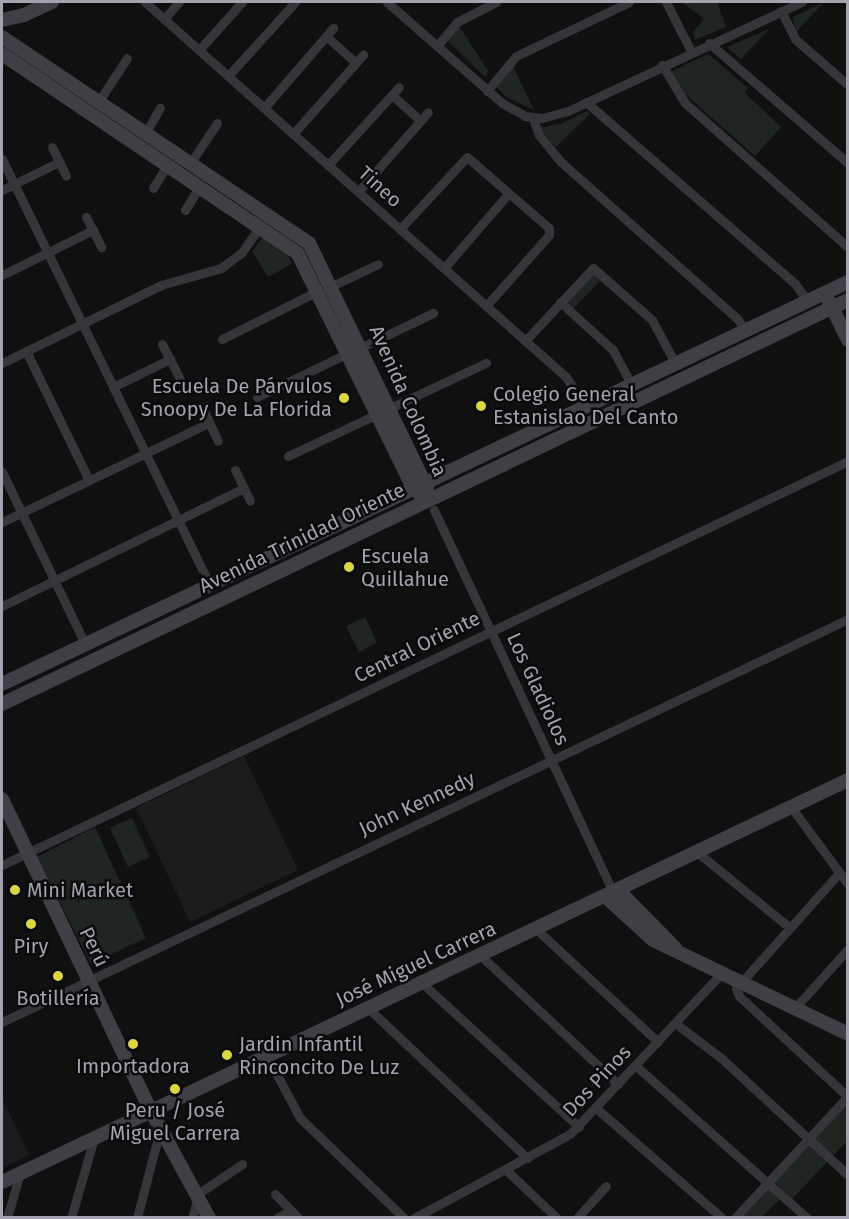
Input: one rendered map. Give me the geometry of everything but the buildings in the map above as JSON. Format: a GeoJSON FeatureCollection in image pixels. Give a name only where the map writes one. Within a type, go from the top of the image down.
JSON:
{"type":"FeatureCollection","features":[{"type":"Feature","properties":{"kind":"main road"},"geometry":{"type":"LineString","coordinates":[[2,20],[24,15],[52,2]]}},
{"type":"Feature","properties":{"kind":"main road"},"geometry":{"type":"LineString","coordinates":[[2,32],[24,15]]}},
{"type":"Feature","properties":{"kind":"main road","name":"Avenida Colombia"},"geometry":{"type":"LineString","coordinates":[[2,37],[192,162],[309,243],[333,286],[426,482],[431,505]]}},
{"type":"Feature","properties":{"kind":"main road","name":"Avenida Colombia"},"geometry":{"type":"LineString","coordinates":[[2,54],[260,226],[298,254],[413,488],[431,505]]}},
{"type":"Feature","properties":{"kind":"main road","name":"Avenida Trinidad Oriente"},"geometry":{"type":"LineString","coordinates":[[2,684],[848,282]]}},
{"type":"Feature","properties":{"kind":"main road"},"geometry":{"type":"LineString","coordinates":[[825,293],[848,340]]}},
{"type":"Feature","properties":{"kind":"main road","name":"Avenida Trinidad Oriente"},"geometry":{"type":"LineString","coordinates":[[2,704],[431,505],[848,300]]}},
{"type":"Feature","properties":{"kind":"main road","name":"José Miguel Carrera"},"geometry":{"type":"LineString","coordinates":[[2,1182],[536,929],[611,890],[848,780]]}},
{"type":"Feature","properties":{"kind":"main road","name":"Perú"},"geometry":{"type":"LineString","coordinates":[[2,799],[160,1131],[209,1218]]}},
{"type":"Feature","properties":{"kind":"main road"},"geometry":{"type":"LineString","coordinates":[[611,890],[647,936],[848,1034]]}},
{"type":"Feature","properties":{"kind":"street","name":"Tineo"},"geometry":{"type":"LineString","coordinates":[[145,2],[570,381],[585,406]]}},
{"type":"Feature","properties":{"kind":"street"},"geometry":{"type":"LineString","coordinates":[[164,19],[179,2]]}},
{"type":"Feature","properties":{"kind":"street"},"geometry":{"type":"LineString","coordinates":[[199,50],[242,2]]}},
{"type":"Feature","properties":{"kind":"street"},"geometry":{"type":"LineString","coordinates":[[387,2],[509,109],[532,118],[560,114],[691,51],[802,2]]}},
{"type":"Feature","properties":{"kind":"street"},"geometry":{"type":"LineString","coordinates":[[437,46],[457,22],[496,2]]}},
{"type":"Feature","properties":{"kind":"street"},"geometry":{"type":"LineString","coordinates":[[488,91],[516,56],[629,2]]}},
{"type":"Feature","properties":{"kind":"street"},"geometry":{"type":"LineString","coordinates":[[666,2],[691,51]]}},
{"type":"Feature","properties":{"kind":"street"},"geometry":{"type":"LineString","coordinates":[[228,76],[291,3]]}},
{"type":"Feature","properties":{"kind":"street"},"geometry":{"type":"LineString","coordinates":[[781,11],[795,39],[848,85]]}},
{"type":"Feature","properties":{"kind":"street"},"geometry":{"type":"LineString","coordinates":[[264,108],[333,28]]}},
{"type":"Feature","properties":{"kind":"street"},"geometry":{"type":"LineString","coordinates":[[293,134],[360,59],[326,36]]}},
{"type":"Feature","properties":{"kind":"street"},"geometry":{"type":"LineString","coordinates":[[709,43],[848,163]]}},
{"type":"Feature","properties":{"kind":"street"},"geometry":{"type":"LineString","coordinates":[[99,101],[127,58]]}},
{"type":"Feature","properties":{"kind":"street"},"geometry":{"type":"LineString","coordinates":[[662,65],[685,103],[848,247]]}},
{"type":"Feature","properties":{"kind":"street"},"geometry":{"type":"LineString","coordinates":[[328,165],[395,91],[420,120]]}},
{"type":"Feature","properties":{"kind":"street"},"geometry":{"type":"LineString","coordinates":[[586,102],[795,284],[808,301]]}},
{"type":"Feature","properties":{"kind":"street"},"geometry":{"type":"LineString","coordinates":[[146,132],[160,108]]}},
{"type":"Feature","properties":{"kind":"street"},"geometry":{"type":"LineString","coordinates":[[358,192],[428,112]]}},
{"type":"Feature","properties":{"kind":"street"},"geometry":{"type":"LineString","coordinates":[[532,118],[539,135],[561,162],[736,318],[745,330]]}},
{"type":"Feature","properties":{"kind":"street"},"geometry":{"type":"LineString","coordinates":[[192,162],[217,123]]}},
{"type":"Feature","properties":{"kind":"street"},"geometry":{"type":"LineString","coordinates":[[52,147],[66,176]]}},
{"type":"Feature","properties":{"kind":"street"},"geometry":{"type":"LineString","coordinates":[[400,229],[467,157],[509,193],[551,232],[486,306]]}},
{"type":"Feature","properties":{"kind":"street"},"geometry":{"type":"LineString","coordinates":[[2,159],[209,585]]}},
{"type":"Feature","properties":{"kind":"street"},"geometry":{"type":"LineString","coordinates":[[2,190],[59,162]]}},
{"type":"Feature","properties":{"kind":"street"},"geometry":{"type":"LineString","coordinates":[[153,188],[168,164]]}},
{"type":"Feature","properties":{"kind":"street"},"geometry":{"type":"LineString","coordinates":[[185,210],[200,186]]}},
{"type":"Feature","properties":{"kind":"street"},"geometry":{"type":"LineString","coordinates":[[444,268],[509,193]]}},
{"type":"Feature","properties":{"kind":"street"},"geometry":{"type":"LineString","coordinates":[[2,363],[161,285],[221,268],[242,252],[268,213]]}},
{"type":"Feature","properties":{"kind":"street"},"geometry":{"type":"LineString","coordinates":[[86,217],[101,247]]}},
{"type":"Feature","properties":{"kind":"street"},"geometry":{"type":"LineString","coordinates":[[2,275],[93,230]]}},
{"type":"Feature","properties":{"kind":"street"},"geometry":{"type":"LineString","coordinates":[[333,286],[378,264]]}},
{"type":"Feature","properties":{"kind":"street"},"geometry":{"type":"LineString","coordinates":[[525,341],[593,268],[652,320],[675,363]]}},
{"type":"Feature","properties":{"kind":"street"},"geometry":{"type":"LineString","coordinates":[[222,339],[318,291]]}},
{"type":"Feature","properties":{"kind":"street"},"geometry":{"type":"LineString","coordinates":[[560,302],[613,350],[631,384]]}},
{"type":"Feature","properties":{"kind":"street"},"geometry":{"type":"LineString","coordinates":[[362,347],[433,313]]}},
{"type":"Feature","properties":{"kind":"street"},"geometry":{"type":"LineString","coordinates":[[162,344],[180,380]]}},
{"type":"Feature","properties":{"kind":"street"},"geometry":{"type":"LineString","coordinates":[[26,351],[89,480]]}},
{"type":"Feature","properties":{"kind":"street"},"geometry":{"type":"LineString","coordinates":[[257,397],[348,353]]}},
{"type":"Feature","properties":{"kind":"street"},"geometry":{"type":"LineString","coordinates":[[113,387],[170,359]]}},
{"type":"Feature","properties":{"kind":"street"},"geometry":{"type":"LineString","coordinates":[[288,456],[486,363]]}},
{"type":"Feature","properties":{"kind":"street"},"geometry":{"type":"LineString","coordinates":[[202,409],[218,441]]}},
{"type":"Feature","properties":{"kind":"street"},"geometry":{"type":"LineString","coordinates":[[2,522],[209,423]]}},
{"type":"Feature","properties":{"kind":"street","name":"Central Oriente"},"geometry":{"type":"LineString","coordinates":[[2,865],[848,461]]}},
{"type":"Feature","properties":{"kind":"street"},"geometry":{"type":"LineString","coordinates":[[235,470],[250,501]]}},
{"type":"Feature","properties":{"kind":"street"},"geometry":{"type":"LineString","coordinates":[[2,472],[85,644]]}},
{"type":"Feature","properties":{"kind":"street"},"geometry":{"type":"LineString","coordinates":[[2,606],[244,488]]}},
{"type":"Feature","properties":{"kind":"street","name":"Los Gladiolos"},"geometry":{"type":"LineString","coordinates":[[431,505],[611,890]]}},
{"type":"Feature","properties":{"kind":"street","name":"John Kennedy"},"geometry":{"type":"LineString","coordinates":[[2,1022],[848,619]]}},
{"type":"Feature","properties":{"kind":"street"},"geometry":{"type":"LineString","coordinates":[[791,807],[848,884]]}},
{"type":"Feature","properties":{"kind":"street"},"geometry":{"type":"LineString","coordinates":[[697,852],[789,927]]}},
{"type":"Feature","properties":{"kind":"street"},"geometry":{"type":"LineString","coordinates":[[735,1218],[847,1096],[740,996],[739,982],[839,873]]}},
{"type":"Feature","properties":{"kind":"street"},"geometry":{"type":"LineString","coordinates":[[536,929],[658,1042]]}},
{"type":"Feature","properties":{"kind":"street"},"geometry":{"type":"LineString","coordinates":[[795,1008],[848,949]]}},
{"type":"Feature","properties":{"kind":"street"},"geometry":{"type":"LineString","coordinates":[[480,955],[618,1084]]}},
{"type":"Feature","properties":{"kind":"street","name":"Dos Pinos"},"geometry":{"type":"LineString","coordinates":[[414,1218],[579,1127],[721,974]]}},
{"type":"Feature","properties":{"kind":"street"},"geometry":{"type":"LineString","coordinates":[[422,982],[579,1127]]}},
{"type":"Feature","properties":{"kind":"street"},"geometry":{"type":"LineString","coordinates":[[368,1008],[526,1158]]}},
{"type":"Feature","properties":{"kind":"street"},"geometry":{"type":"LineString","coordinates":[[675,1023],[721,1058],[848,1175]]}},
{"type":"Feature","properties":{"kind":"street"},"geometry":{"type":"LineString","coordinates":[[267,1056],[300,1118],[404,1218]]}},
{"type":"Feature","properties":{"kind":"street"},"geometry":{"type":"LineString","coordinates":[[636,1066],[807,1218]]}},
{"type":"Feature","properties":{"kind":"street"},"geometry":{"type":"LineString","coordinates":[[596,1108],[722,1218]]}},
{"type":"Feature","properties":{"kind":"street"},"geometry":{"type":"LineString","coordinates":[[137,1218],[160,1131]]}},
{"type":"Feature","properties":{"kind":"street"},"geometry":{"type":"LineString","coordinates":[[71,1218],[94,1138]]}},
{"type":"Feature","properties":{"kind":"street"},"geometry":{"type":"LineString","coordinates":[[192,1218],[197,1196],[242,1164]]}},
{"type":"Feature","properties":{"kind":"street"},"geometry":{"type":"LineString","coordinates":[[506,1169],[557,1218]]}},
{"type":"Feature","properties":{"kind":"street"},"geometry":{"type":"LineString","coordinates":[[7,1218],[20,1173]]}},
{"type":"Feature","properties":{"kind":"street"},"geometry":{"type":"LineString","coordinates":[[577,1218],[606,1186]]}},
{"type":"Feature","properties":{"kind":"street"},"geometry":{"type":"LineString","coordinates":[[275,1194],[298,1218]]}},
{"type":"Feature","properties":{"kind":"street"},"geometry":{"type":"LineString","coordinates":[[277,1218],[291,1210]]}},
{"type":"Feature","properties":{"kind":"shaded area"},"geometry":{"type":"Polygon","coordinates":[[[682,2],[717,2],[726,27],[695,40],[693,32],[704,19],[682,2]]]}},
{"type":"Feature","properties":{"kind":"shaded area"},"geometry":{"type":"Polygon","coordinates":[[[824,2],[796,32],[793,17],[824,2]]]}},
{"type":"Feature","properties":{"kind":"shaded area"},"geometry":{"type":"Polygon","coordinates":[[[459,26],[488,71],[485,77],[447,40],[459,26]]]}},
{"type":"Feature","properties":{"kind":"shaded area"},"geometry":{"type":"Polygon","coordinates":[[[769,29],[741,59],[727,47],[769,29]]]}},
{"type":"Feature","properties":{"kind":"shaded area"},"geometry":{"type":"Polygon","coordinates":[[[708,54],[748,88],[745,93],[781,127],[755,156],[684,93],[670,72],[708,54]]]}},
{"type":"Feature","properties":{"kind":"shaded area"},"geometry":{"type":"Polygon","coordinates":[[[512,64],[534,110],[506,97],[497,87],[512,64]]]}},
{"type":"Feature","properties":{"kind":"shaded area"},"geometry":{"type":"Polygon","coordinates":[[[587,111],[590,114],[556,147],[538,128],[560,124],[587,111]]]}},
{"type":"Feature","properties":{"kind":"shaded area"},"geometry":{"type":"Polygon","coordinates":[[[263,237],[287,254],[292,264],[268,277],[252,251],[263,237]]]}},
{"type":"Feature","properties":{"kind":"shaded area"},"geometry":{"type":"Polygon","coordinates":[[[590,272],[603,278],[573,309],[566,303],[590,272]]]}},
{"type":"Feature","properties":{"kind":"shaded area"},"geometry":{"type":"Polygon","coordinates":[[[365,617],[377,643],[359,652],[346,626],[365,617]]]}},
{"type":"Feature","properties":{"kind":"shaded area"},"geometry":{"type":"Polygon","coordinates":[[[244,756],[298,870],[190,922],[136,808],[244,756]]]}},
{"type":"Feature","properties":{"kind":"shaded area"},"geometry":{"type":"Polygon","coordinates":[[[132,818],[150,857],[128,867],[110,828],[132,818]]]}},
{"type":"Feature","properties":{"kind":"shaded area"},"geometry":{"type":"Polygon","coordinates":[[[95,827],[146,938],[91,964],[37,857],[95,827]]]}},
{"type":"Feature","properties":{"kind":"shaded area"},"geometry":{"type":"Polygon","coordinates":[[[2,1098],[29,1155],[2,1168],[2,1098]]]}},
{"type":"Feature","properties":{"kind":"shaded area"},"geometry":{"type":"Polygon","coordinates":[[[847,1102],[847,1141],[792,1199],[773,1181],[847,1102]]]}},
{"type":"Feature","properties":{"kind":"shaded area"},"geometry":{"type":"Polygon","coordinates":[[[769,1189],[780,1199],[762,1217],[742,1218],[769,1189]]]}},
{"type":"Feature","properties":{"kind":"place","name":"Escuela De Párvulos Snoopy De La Florida"},"geometry":{"type":"Point","coordinates":[344,398]}},
{"type":"Feature","properties":{"kind":"place","name":"Colegio General Estanislao Del Canto"},"geometry":{"type":"Point","coordinates":[481,406]}},
{"type":"Feature","properties":{"kind":"place","name":"Escuela Quillahue"},"geometry":{"type":"Point","coordinates":[349,567]}},
{"type":"Feature","properties":{"kind":"place","name":"Mini Market"},"geometry":{"type":"Point","coordinates":[15,890]}},
{"type":"Feature","properties":{"kind":"place","name":"Piry"},"geometry":{"type":"Point","coordinates":[31,924]}},
{"type":"Feature","properties":{"kind":"place","name":"Botillería"},"geometry":{"type":"Point","coordinates":[58,976]}},
{"type":"Feature","properties":{"kind":"place","name":"Importadora"},"geometry":{"type":"Point","coordinates":[133,1044]}},
{"type":"Feature","properties":{"kind":"place","name":"Jardin Infantil Rinconcito De Luz"},"geometry":{"type":"Point","coordinates":[227,1055]}},
{"type":"Feature","properties":{"kind":"place","name":"Peru / José Miguel Carrera"},"geometry":{"type":"Point","coordinates":[175,1089]}}]}
